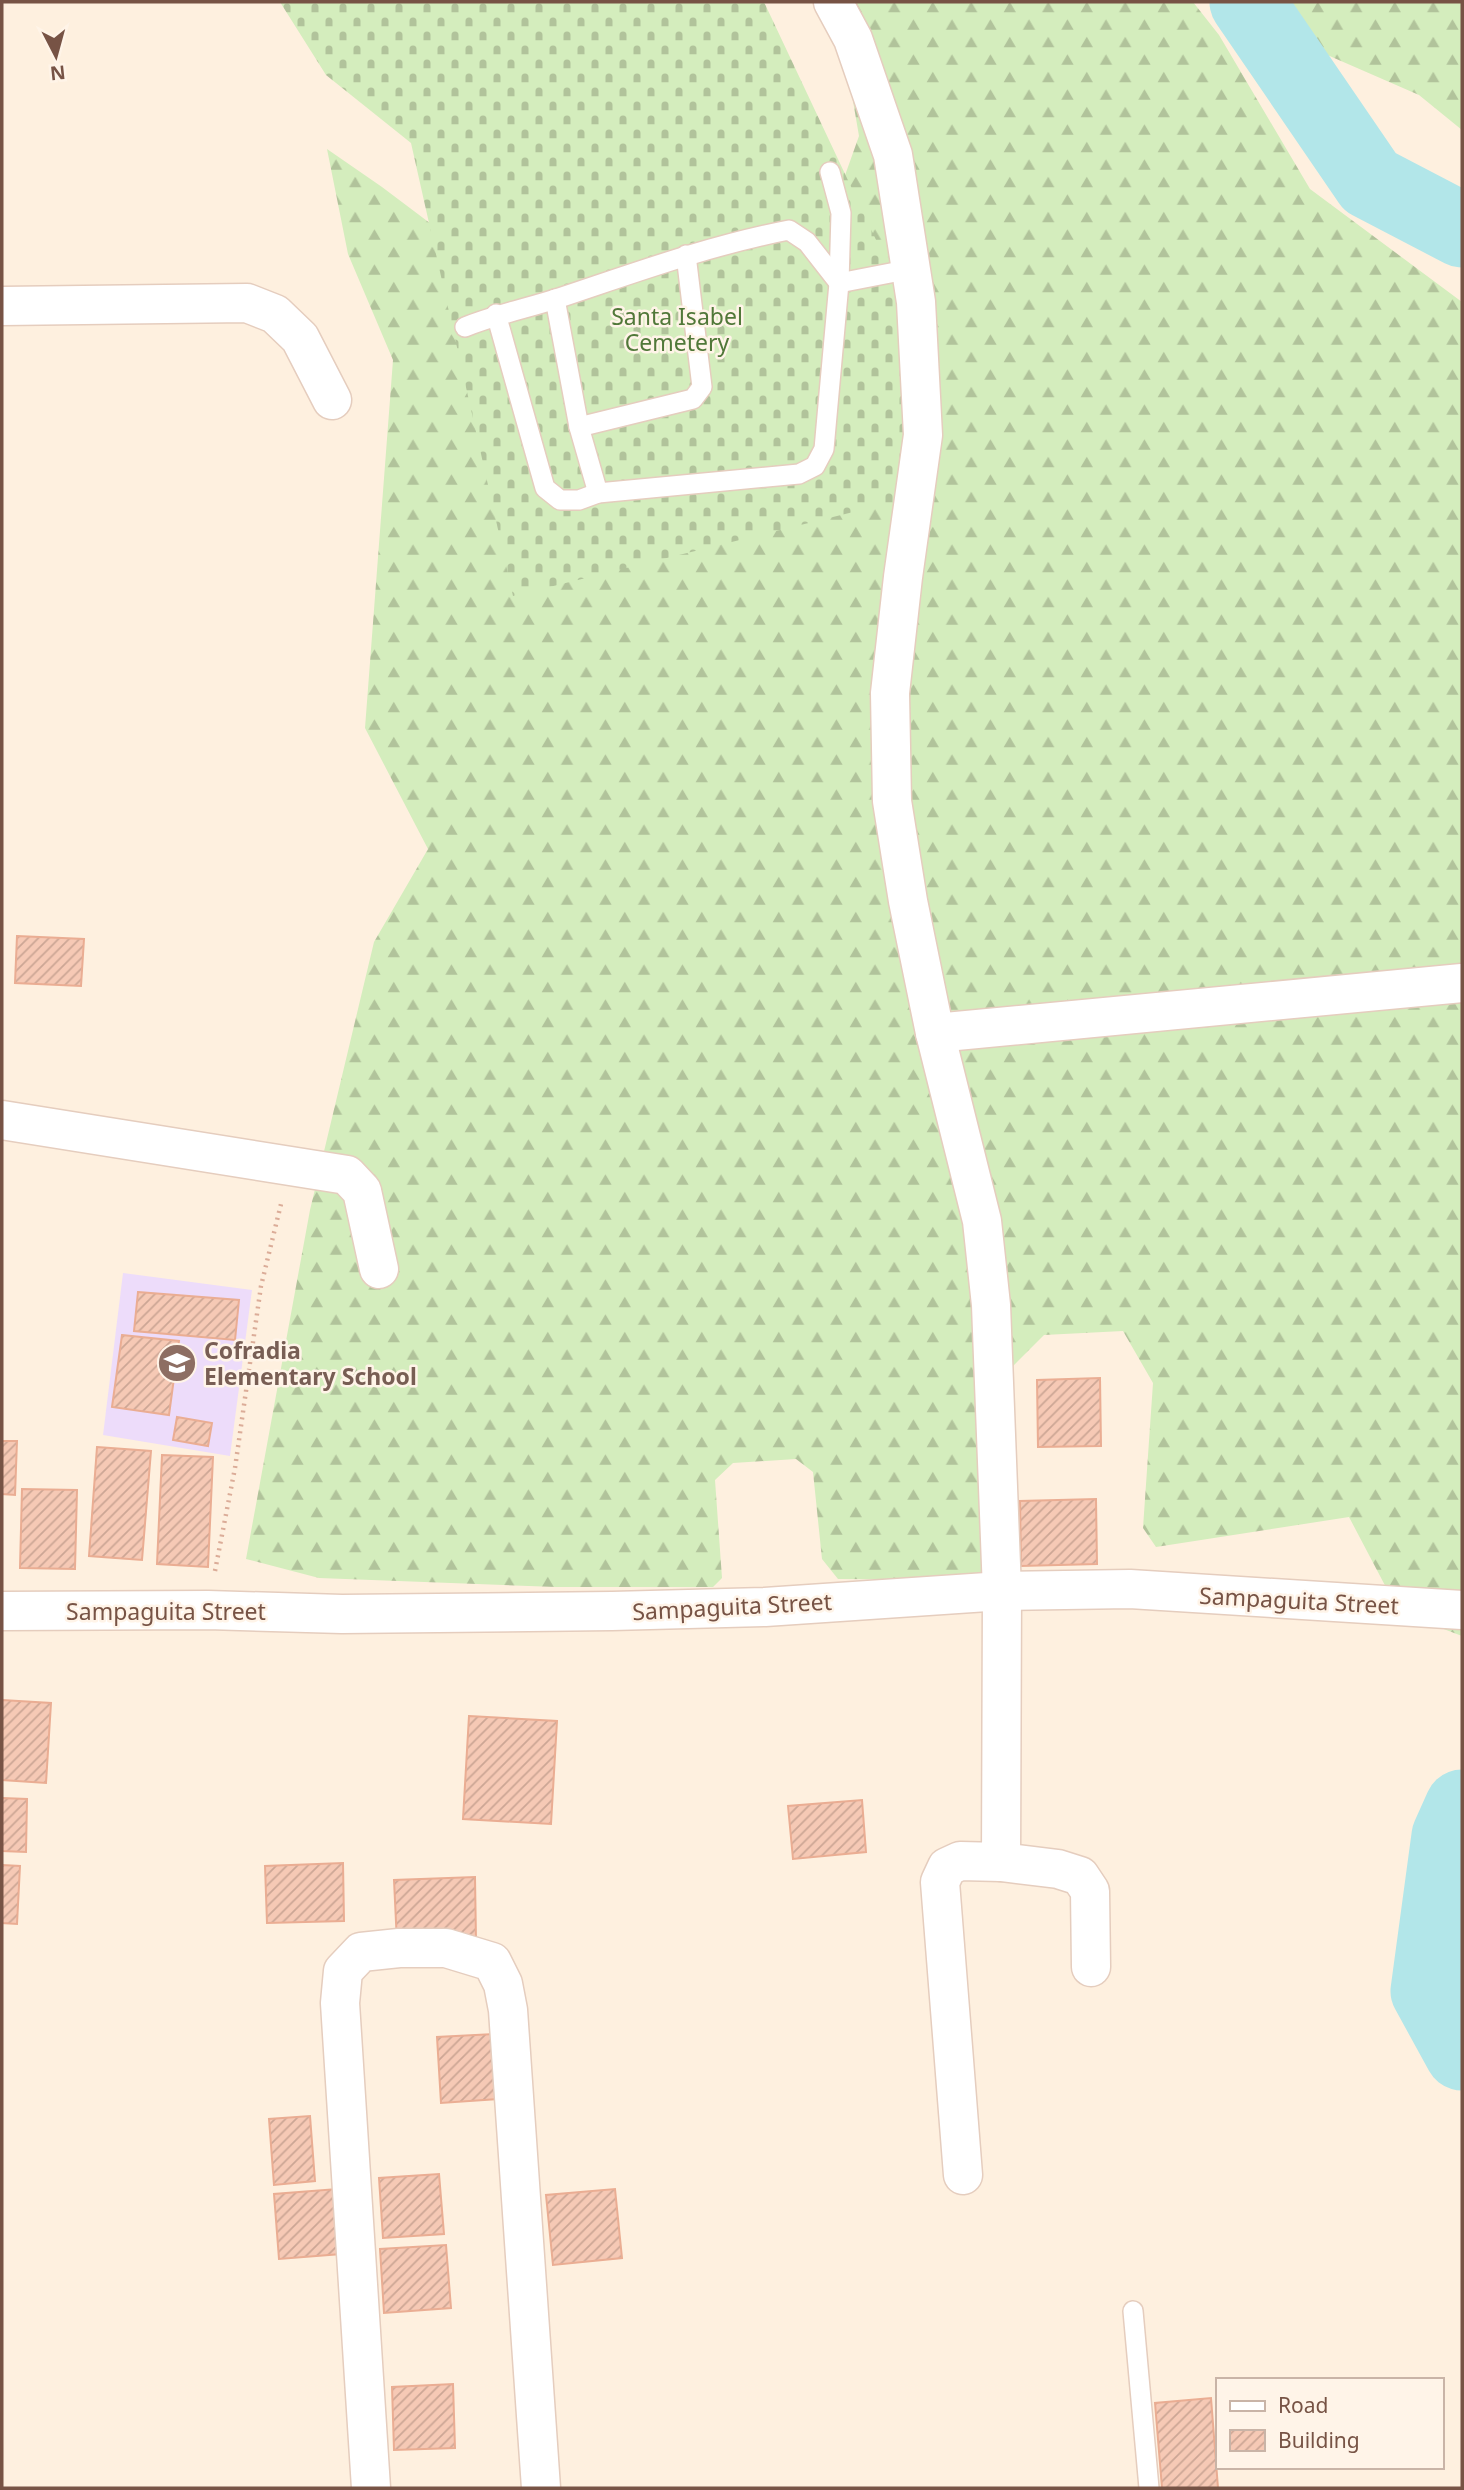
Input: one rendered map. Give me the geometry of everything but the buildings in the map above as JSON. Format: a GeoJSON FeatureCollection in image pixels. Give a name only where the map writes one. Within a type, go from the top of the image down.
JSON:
{"type":"FeatureCollection","features":[{"type":"Feature","properties":{"kind":"street"},"geometry":{"type":"LineString","coordinates":[[833,2],[853,38],[893,155],[916,302],[923,435],[902,577],[890,693],[892,801],[908,901],[935,1033],[982,1221],[991,1304],[1002,1591],[1001,1861]]}},
{"type":"Feature","properties":{"kind":"street"},"geometry":{"type":"LineString","coordinates":[[2,306],[247,303],[275,314],[300,338],[332,400]]}},
{"type":"Feature","properties":{"kind":"street"},"geometry":{"type":"LineString","coordinates":[[935,1033],[1462,983]]}},
{"type":"Feature","properties":{"kind":"street"},"geometry":{"type":"LineString","coordinates":[[2,1120],[347,1175],[362,1191],[379,1269]]}},
{"type":"Feature","properties":{"kind":"street","name":"Sampaguita Street"},"geometry":{"type":"LineString","coordinates":[[2,1611],[208,1610],[342,1614],[612,1611],[765,1607],[1002,1591],[1130,1589],[1462,1610]]}},
{"type":"Feature","properties":{"kind":"street"},"geometry":{"type":"LineString","coordinates":[[963,2175],[940,1882],[947,1867],[960,1861],[1001,1861],[1058,1869],[1080,1876],[1090,1891],[1091,1967]]}},
{"type":"Feature","properties":{"kind":"street"},"geometry":{"type":"LineString","coordinates":[[371,2488],[340,2003],[343,1971],[361,1952],[411,1948],[446,1948],[492,1962],[503,1984],[508,2010],[541,2488]]}},
{"type":"Feature","properties":{"kind":"lane"},"geometry":{"type":"LineString","coordinates":[[496,314],[545,488],[559,500],[579,500],[598,493],[799,474],[815,466],[824,449],[839,283],[841,214],[830,172]]}},
{"type":"Feature","properties":{"kind":"lane"},"geometry":{"type":"LineString","coordinates":[[465,327],[496,314],[555,299],[686,255],[789,230],[807,242],[839,283]]}},
{"type":"Feature","properties":{"kind":"lane"},"geometry":{"type":"LineString","coordinates":[[579,427],[693,399],[702,387],[686,255]]}},
{"type":"Feature","properties":{"kind":"lane"},"geometry":{"type":"LineString","coordinates":[[839,283],[911,269]]}},
{"type":"Feature","properties":{"kind":"lane"},"geometry":{"type":"LineString","coordinates":[[555,299],[579,427],[598,493]]}},
{"type":"Feature","properties":{"kind":"lane"},"geometry":{"type":"LineString","coordinates":[[1133,2311],[1149,2488]]}},
{"type":"Feature","properties":{"kind":"path"},"geometry":{"type":"LineString","coordinates":[[208,1610],[235,1468],[261,1286],[289,1167]]}},
{"type":"Feature","properties":{"kind":"shaded area","name":"Cofradia Elementary School"},"geometry":{"type":"Polygon","coordinates":[[[123,1273],[252,1290],[230,1456],[103,1435],[123,1273]]]}},
{"type":"Feature","properties":{"kind":"green space","name":"Santa Isabel Cemetery"},"geometry":{"type":"Polygon","coordinates":[[[280,2],[764,2],[894,278],[914,497],[513,596],[411,143],[326,75],[280,2]]]}},
{"type":"Feature","properties":{"kind":"green space"},"geometry":{"type":"Polygon","coordinates":[[[836,2],[1193,2],[1219,35],[1310,189],[1462,302],[1462,1636],[1399,1612],[1349,1517],[1156,1547],[1143,1528],[1153,1383],[1123,1331],[1044,1335],[1009,1370],[996,1555],[974,1580],[838,1579],[822,1559],[813,1472],[796,1459],[733,1463],[715,1480],[722,1578],[713,1587],[556,1587],[319,1578],[246,1559],[310,1210],[374,942],[428,849],[365,728],[393,360],[348,254],[327,149],[463,248],[838,195],[859,136],[836,2]]]}},
{"type":"Feature","properties":{"kind":"green space"},"geometry":{"type":"Polygon","coordinates":[[[1292,2],[1462,2],[1462,130],[1419,95],[1325,54],[1292,2]]]}},
{"type":"Feature","properties":{"kind":"waterway"},"geometry":{"type":"LineString","coordinates":[[1247,2],[1370,182],[1462,230]]}},
{"type":"Feature","properties":{"kind":"waterway"},"geometry":{"type":"LineString","coordinates":[[1462,1807],[1449,1836],[1428,1991],[1462,2053]]}},
{"type":"Feature","properties":{"kind":"place","name":"Cofradia Elementary School"},"geometry":{"type":"Point","coordinates":[177,1363]}}]}
